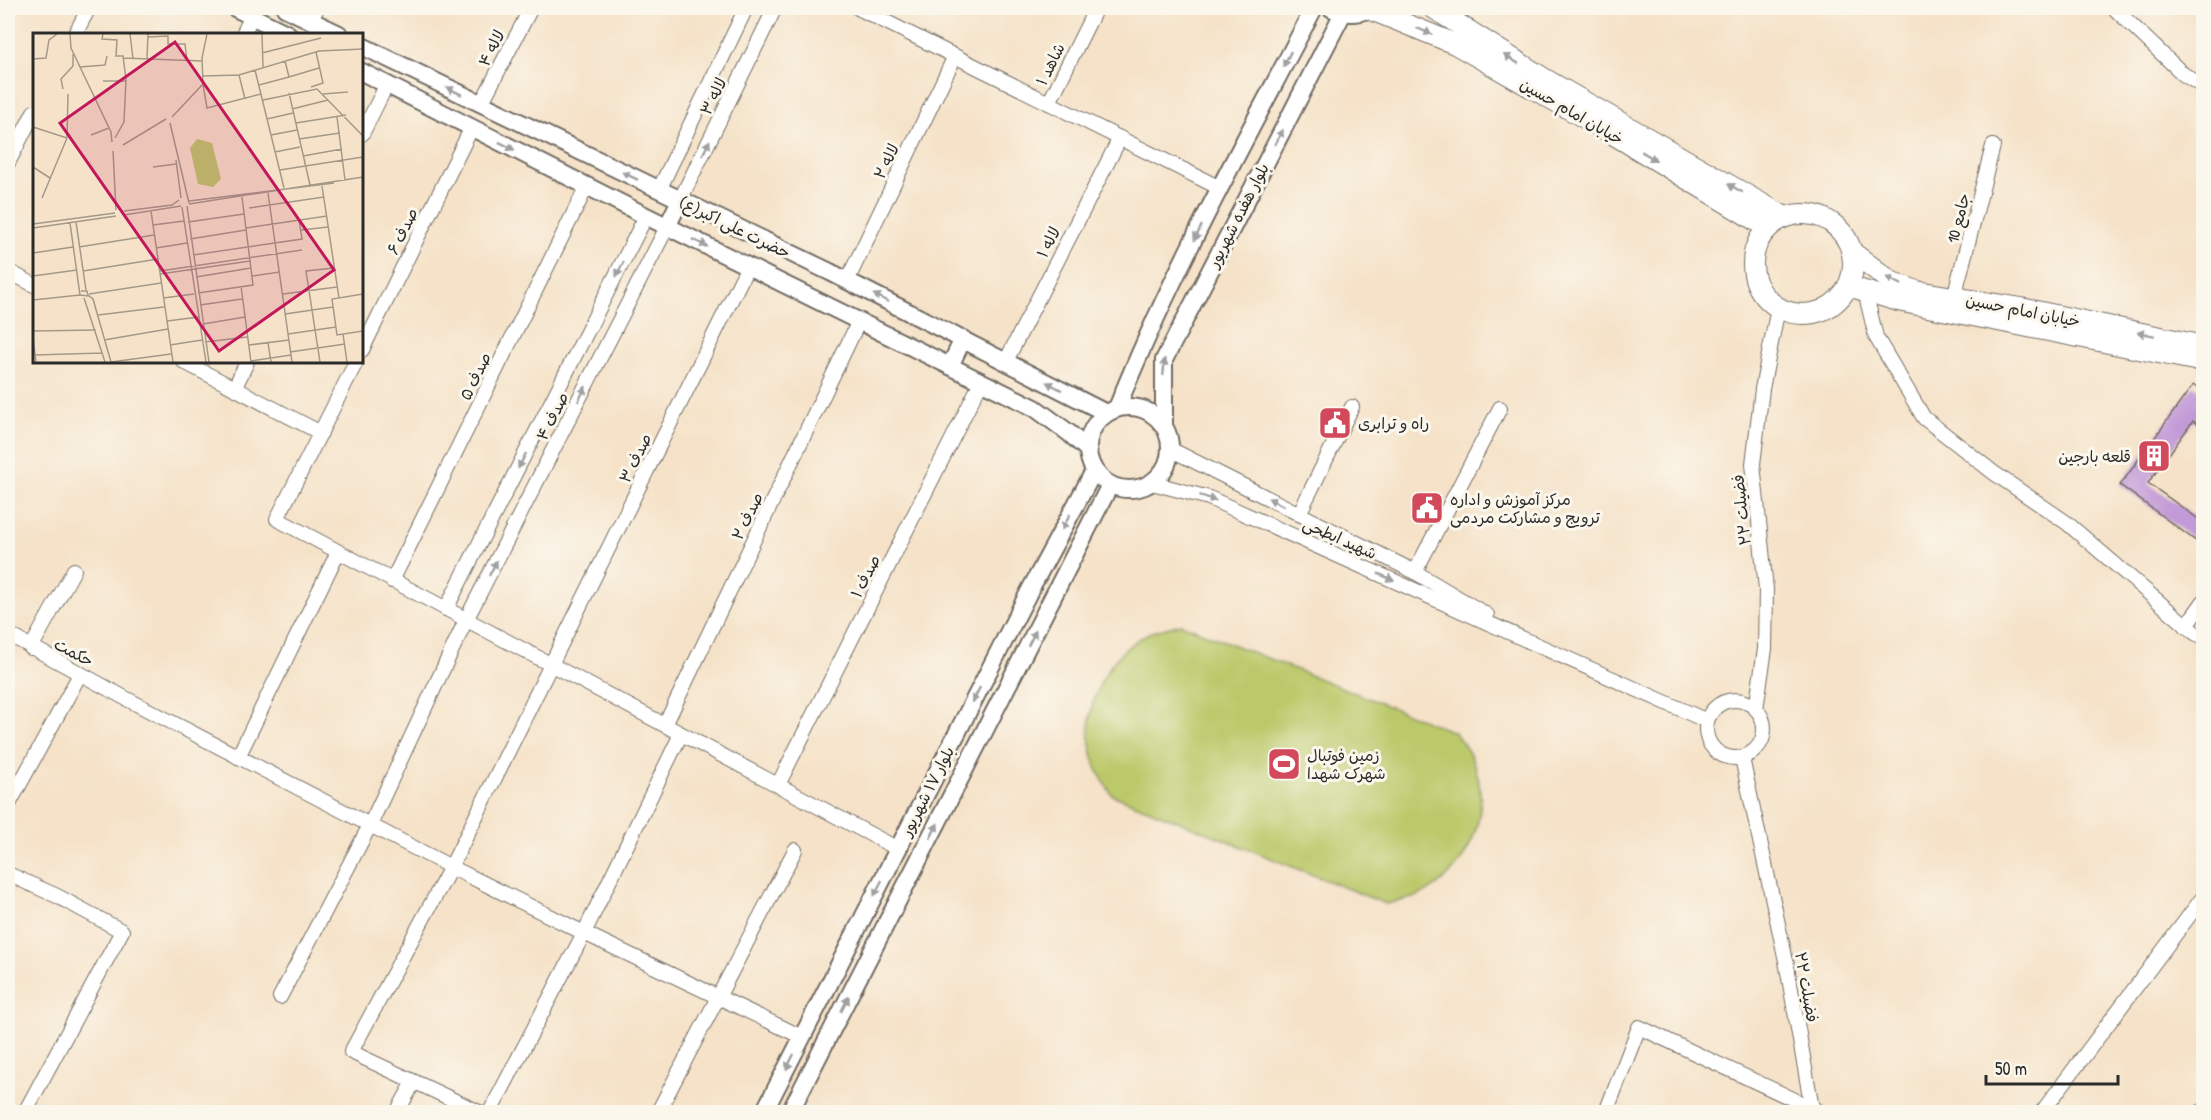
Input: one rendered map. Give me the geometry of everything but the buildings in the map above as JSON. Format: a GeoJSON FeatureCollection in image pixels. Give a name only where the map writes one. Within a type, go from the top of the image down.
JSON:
{"type":"FeatureCollection","features":[{"type":"Feature","properties":{"kind":"main road","name":"خیابان امام حسین"},"geometry":{"type":"LineString","coordinates":[[1370,8],[1455,44],[1611,133],[1768,228]]}},
{"type":"Feature","properties":{"kind":"main road","name":"خیابان امام حسین"},"geometry":{"type":"LineString","coordinates":[[1432,8],[1545,79],[1785,217]]}},
{"type":"Feature","properties":{"kind":"main road"},"geometry":{"type":"LineString","coordinates":[[1806,214],[1826,220],[1843,233],[1852,252],[1857,289],[1818,312],[1798,314],[1778,308],[1761,292],[1753,271],[1755,248],[1768,228],[1785,217],[1806,214]]}},
{"type":"Feature","properties":{"kind":"main road","name":"خیابان امام حسین"},"geometry":{"type":"LineString","coordinates":[[1852,252],[1892,282],[1917,291],[2021,308],[2204,346]]}},
{"type":"Feature","properties":{"kind":"main road","name":"خیابان امام حسین"},"geometry":{"type":"LineString","coordinates":[[1857,289],[1898,301],[2204,362]]}},
{"type":"Feature","properties":{"kind":"street"},"geometry":{"type":"LineString","coordinates":[[76,33],[89,8]]}},
{"type":"Feature","properties":{"kind":"street"},"geometry":{"type":"LineString","coordinates":[[235,8],[286,33]]}},
{"type":"Feature","properties":{"kind":"street"},"geometry":{"type":"LineString","coordinates":[[285,8],[314,14],[338,33]]}},
{"type":"Feature","properties":{"kind":"street","name":"لاله ۴"},"geometry":{"type":"LineString","coordinates":[[481,104],[531,8]]}},
{"type":"Feature","properties":{"kind":"street","name":"لاله ۳"},"geometry":{"type":"LineString","coordinates":[[659,190],[746,8]]}},
{"type":"Feature","properties":{"kind":"street","name":"لاله ۳"},"geometry":{"type":"LineString","coordinates":[[680,200],[775,8]]}},
{"type":"Feature","properties":{"kind":"street"},"geometry":{"type":"LineString","coordinates":[[858,8],[882,13],[955,56],[1220,188]]}},
{"type":"Feature","properties":{"kind":"street","name":"شاهد ۱"},"geometry":{"type":"LineString","coordinates":[[1049,103],[1096,8]]}},
{"type":"Feature","properties":{"kind":"street","name":"بلوار هفده شهریور"},"geometry":{"type":"LineString","coordinates":[[1112,411],[1220,188],[1314,8]]}},
{"type":"Feature","properties":{"kind":"street"},"geometry":{"type":"LineString","coordinates":[[1337,10],[1357,13],[1370,8]]}},
{"type":"Feature","properties":{"kind":"street"},"geometry":{"type":"LineString","coordinates":[[2114,8],[2183,74],[2204,87]]}},
{"type":"Feature","properties":{"kind":"street","name":"بلوار هفده شهریور"},"geometry":{"type":"LineString","coordinates":[[1164,425],[1164,360],[1337,10]]}},
{"type":"Feature","properties":{"kind":"street"},"geometry":{"type":"LineString","coordinates":[[244,33],[252,16]]}},
{"type":"Feature","properties":{"kind":"street","name":"حضرت علی اکبر(ع)"},"geometry":{"type":"LineString","coordinates":[[363,46],[1112,411]]}},
{"type":"Feature","properties":{"kind":"street","name":"لاله ۲"},"geometry":{"type":"LineString","coordinates":[[847,281],[955,56]]}},
{"type":"Feature","properties":{"kind":"street","name":"حضرت علی اکبر(ع)"},"geometry":{"type":"LineString","coordinates":[[363,72],[667,227],[1035,408],[1088,450]]}},
{"type":"Feature","properties":{"kind":"street"},"geometry":{"type":"LineString","coordinates":[[363,132],[387,84]]}},
{"type":"Feature","properties":{"kind":"street"},"geometry":{"type":"LineString","coordinates":[[8,163],[33,114]]}},
{"type":"Feature","properties":{"kind":"street","name":"صدف ۶"},"geometry":{"type":"LineString","coordinates":[[363,348],[472,127]]}},
{"type":"Feature","properties":{"kind":"street","name":"لاله ۱"},"geometry":{"type":"LineString","coordinates":[[1006,361],[1120,138]]}},
{"type":"Feature","properties":{"kind":"street","name":"جامع 10"},"geometry":{"type":"LineString","coordinates":[[1954,297],[1993,146]]}},
{"type":"Feature","properties":{"kind":"street","name":"صدف ۵"},"geometry":{"type":"LineString","coordinates":[[393,580],[587,186]]}},
{"type":"Feature","properties":{"kind":"street"},"geometry":{"type":"LineString","coordinates":[[646,216],[659,190]]}},
{"type":"Feature","properties":{"kind":"street"},"geometry":{"type":"LineString","coordinates":[[667,227],[680,200]]}},
{"type":"Feature","properties":{"kind":"street","name":"صدف ۴"},"geometry":{"type":"LineString","coordinates":[[446,609],[646,216]]}},
{"type":"Feature","properties":{"kind":"street","name":"صدف ۴"},"geometry":{"type":"LineString","coordinates":[[280,997],[370,825],[466,620],[667,227]]}},
{"type":"Feature","properties":{"kind":"street","name":"صدف ۳"},"geometry":{"type":"LineString","coordinates":[[414,1082],[351,1052],[451,867],[748,266]]}},
{"type":"Feature","properties":{"kind":"street"},"geometry":{"type":"LineString","coordinates":[[8,271],[33,284]]}},
{"type":"Feature","properties":{"kind":"street"},"geometry":{"type":"LineString","coordinates":[[1857,289],[1876,337],[1924,418],[1994,472],[2067,523],[2186,626],[2204,638]]}},
{"type":"Feature","properties":{"kind":"street","name":"فضیلت ۲۲"},"geometry":{"type":"LineString","coordinates":[[1756,709],[1765,649],[1766,589],[1754,464],[1762,389],[1778,308]]}},
{"type":"Feature","properties":{"kind":"street","name":"صدف ۲"},"geometry":{"type":"LineString","coordinates":[[665,725],[859,321]]}},
{"type":"Feature","properties":{"kind":"street"},"geometry":{"type":"LineString","coordinates":[[950,366],[963,339]]}},
{"type":"Feature","properties":{"kind":"street"},"geometry":{"type":"LineString","coordinates":[[186,363],[321,433]]}},
{"type":"Feature","properties":{"kind":"street"},"geometry":{"type":"LineString","coordinates":[[235,387],[247,363]]}},
{"type":"Feature","properties":{"kind":"street"},"geometry":{"type":"LineString","coordinates":[[356,363],[278,519],[898,849]]}},
{"type":"Feature","properties":{"kind":"street","name":"صدف ۱"},"geometry":{"type":"LineString","coordinates":[[778,786],[981,382]]}},
{"type":"Feature","properties":{"kind":"street"},"geometry":{"type":"LineString","coordinates":[[1134,407],[1151,413],[1164,425],[1170,449],[1166,467],[1152,483],[1131,490],[1110,485],[1094,471],[1088,450],[1092,429],[1112,411],[1134,407]]}},
{"type":"Feature","properties":{"kind":"street"},"geometry":{"type":"LineString","coordinates":[[1299,514],[1352,407]]}},
{"type":"Feature","properties":{"kind":"street"},"geometry":{"type":"LineString","coordinates":[[1415,572],[1500,408]]}},
{"type":"Feature","properties":{"kind":"street","name":"شهید ابطحی"},"geometry":{"type":"LineString","coordinates":[[1170,449],[1415,572],[1469,603],[1510,632]]}},
{"type":"Feature","properties":{"kind":"street","name":"بلوار ۱۷ شهریور"},"geometry":{"type":"LineString","coordinates":[[764,1113],[1031,588],[1094,471]]}},
{"type":"Feature","properties":{"kind":"street","name":"شهید ابطحی"},"geometry":{"type":"LineString","coordinates":[[1152,483],[1209,498],[1707,721]]}},
{"type":"Feature","properties":{"kind":"street","name":"بلوار ۱۷ شهریور"},"geometry":{"type":"LineString","coordinates":[[790,1113],[1110,485]]}},
{"type":"Feature","properties":{"kind":"street"},"geometry":{"type":"LineString","coordinates":[[238,757],[338,552]]}},
{"type":"Feature","properties":{"kind":"street"},"geometry":{"type":"LineString","coordinates":[[31,648],[74,570]]}},
{"type":"Feature","properties":{"kind":"street"},"geometry":{"type":"LineString","coordinates":[[2186,626],[2204,601]]}},
{"type":"Feature","properties":{"kind":"street","name":"حکمت"},"geometry":{"type":"LineString","coordinates":[[8,634],[125,698],[451,867],[802,1037]]}},
{"type":"Feature","properties":{"kind":"street"},"geometry":{"type":"LineString","coordinates":[[8,807],[80,674]]}},
{"type":"Feature","properties":{"kind":"street"},"geometry":{"type":"LineString","coordinates":[[1728,701],[1744,701],[1756,709],[1764,722],[1763,738],[1755,751],[1742,758],[1727,758],[1714,750],[1707,736],[1707,721],[1715,708],[1728,701]]}},
{"type":"Feature","properties":{"kind":"street"},"geometry":{"type":"LineString","coordinates":[[490,1113],[584,933],[681,734]]}},
{"type":"Feature","properties":{"kind":"street","name":"فضیلت ۲۲"},"geometry":{"type":"LineString","coordinates":[[1742,758],[1816,1110]]}},
{"type":"Feature","properties":{"kind":"street"},"geometry":{"type":"LineString","coordinates":[[658,1113],[795,850]]}},
{"type":"Feature","properties":{"kind":"street"},"geometry":{"type":"LineString","coordinates":[[8,874],[57,896],[122,931],[25,1113]]}},
{"type":"Feature","properties":{"kind":"street"},"geometry":{"type":"LineString","coordinates":[[2042,1113],[2204,896]]}},
{"type":"Feature","properties":{"kind":"street"},"geometry":{"type":"LineString","coordinates":[[1606,1113],[1639,1027],[1816,1110]]}},
{"type":"Feature","properties":{"kind":"street"},"geometry":{"type":"LineString","coordinates":[[398,1113],[414,1082],[479,1113]]}},
{"type":"Feature","properties":{"kind":"green space","name":"زمین فوتبال شهرک شهدا"},"geometry":{"type":"Polygon","coordinates":[[[1181,624],[1454,732],[1472,759],[1478,779],[1480,799],[1473,838],[1464,856],[1451,872],[1436,886],[1418,896],[1386,904],[1112,795],[1096,767],[1091,748],[1090,728],[1097,690],[1118,657],[1132,644],[1149,633],[1181,624]]]}},
{"type":"Feature","properties":{"kind":"place","name":"راه و ترابری"},"geometry":{"type":"Point","coordinates":[1335,423]}},
{"type":"Feature","properties":{"kind":"place","name":"قلعه بارجین"},"geometry":{"type":"Point","coordinates":[2154,456]}},
{"type":"Feature","properties":{"kind":"place","name":"مرکز آموزش و اداره ترویج و مشارکت مردمی"},"geometry":{"type":"Point","coordinates":[1427,508]}},
{"type":"Feature","properties":{"kind":"place","name":"زمین فوتبال شهرک شهدا"},"geometry":{"type":"Point","coordinates":[1284,764]}}]}
